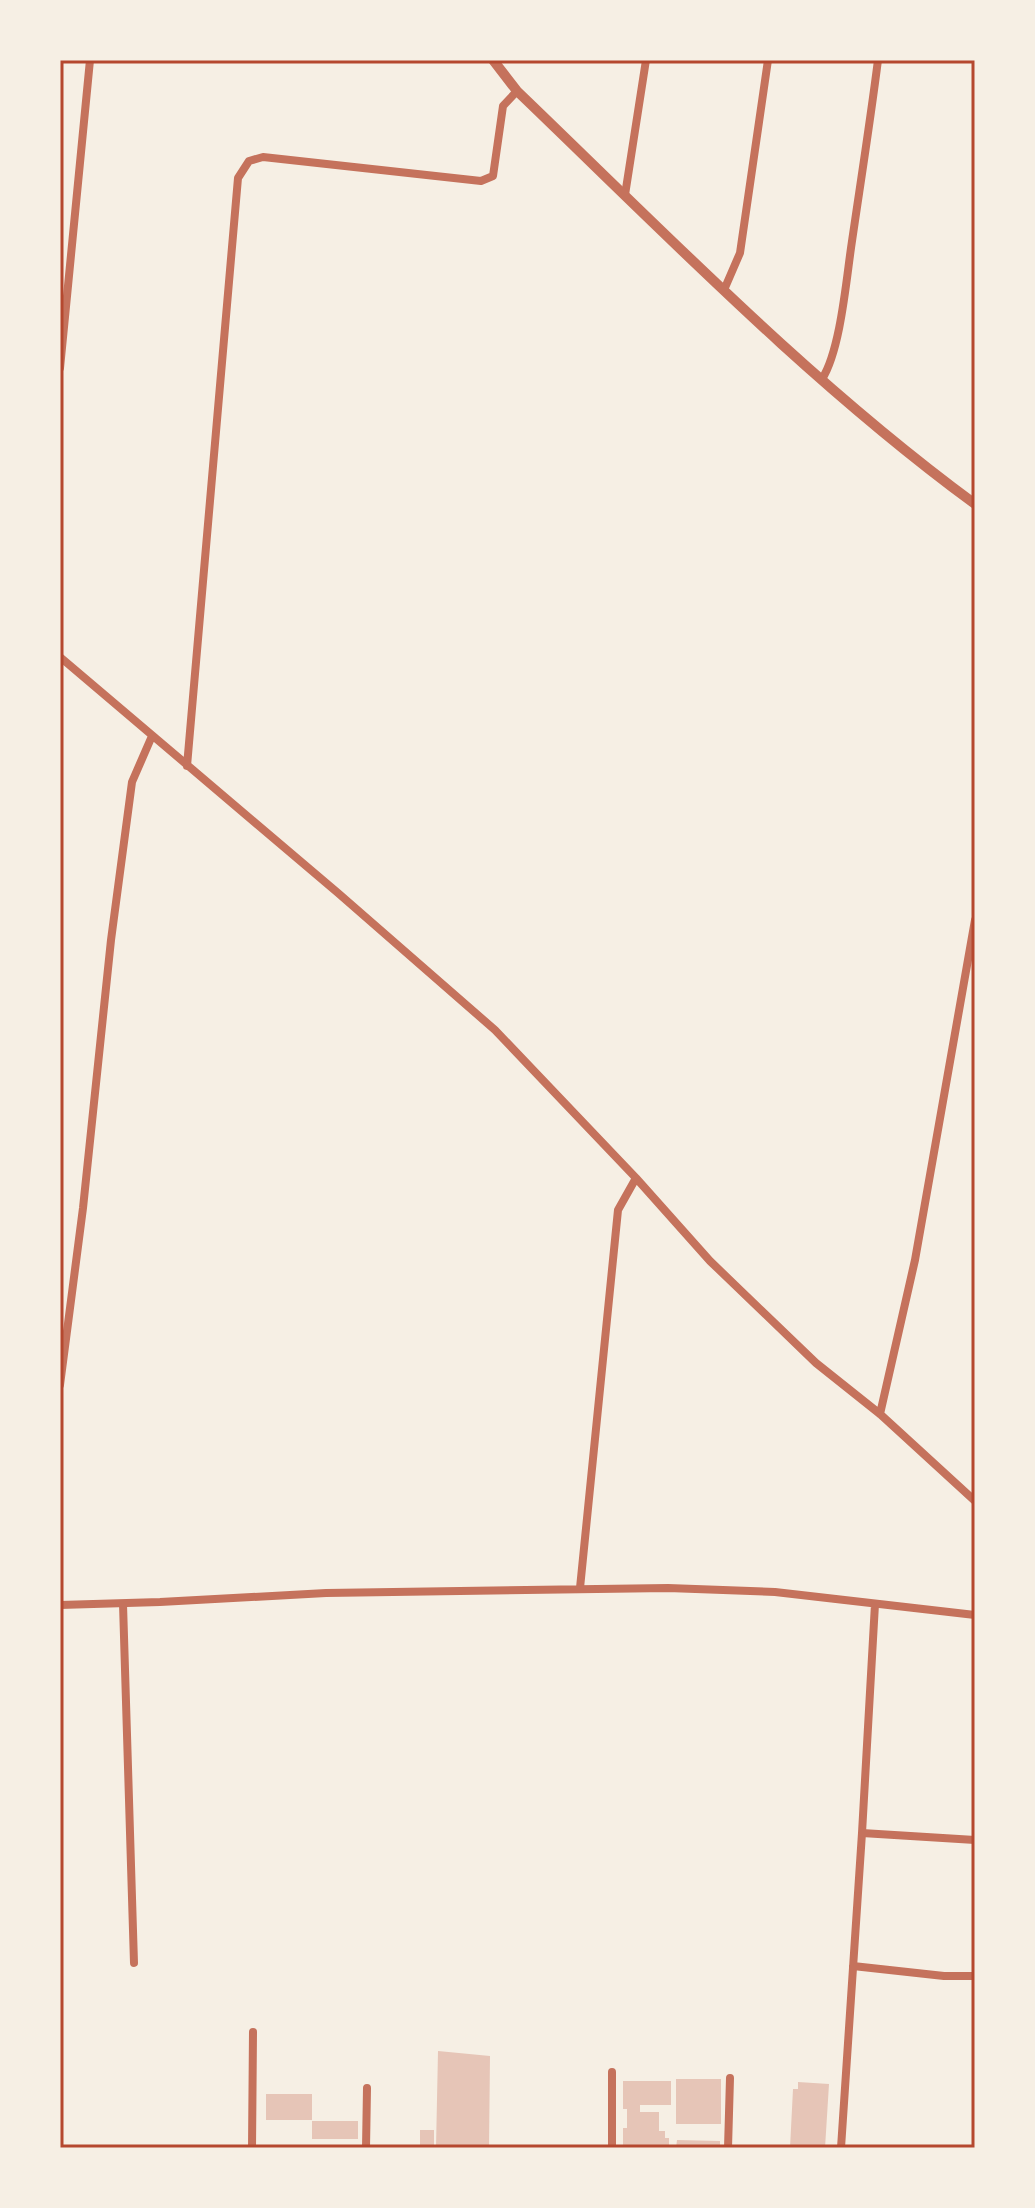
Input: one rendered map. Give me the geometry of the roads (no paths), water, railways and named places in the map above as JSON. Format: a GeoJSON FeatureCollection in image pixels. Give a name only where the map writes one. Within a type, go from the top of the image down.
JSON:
{"type":"FeatureCollection","features":[{"type":"Feature","properties":{"kind":"street"},"geometry":{"type":"LineString","coordinates":[[60,368],[90,60]]}},
{"type":"Feature","properties":{"kind":"street"},"geometry":{"type":"LineString","coordinates":[[493,60],[517,91],[724,290],[822,379],[939,478],[975,504]]}},
{"type":"Feature","properties":{"kind":"street"},"geometry":{"type":"LineString","coordinates":[[625,195],[646,60]]}},
{"type":"Feature","properties":{"kind":"street"},"geometry":{"type":"LineString","coordinates":[[724,290],[740,253],[768,60]]}},
{"type":"Feature","properties":{"kind":"street"},"geometry":{"type":"LineString","coordinates":[[822,379],[833,355],[846,281],[878,60]]}},
{"type":"Feature","properties":{"kind":"street"},"geometry":{"type":"LineString","coordinates":[[187,766],[238,178],[249,161],[263,157],[481,181],[493,176],[503,106],[517,91]]}},
{"type":"Feature","properties":{"kind":"street"},"geometry":{"type":"LineString","coordinates":[[60,657],[495,1030],[710,1261],[816,1363],[880,1414],[975,1501]]}},
{"type":"Feature","properties":{"kind":"street"},"geometry":{"type":"LineString","coordinates":[[60,1385],[132,782],[152,736]]}},
{"type":"Feature","properties":{"kind":"street"},"geometry":{"type":"LineString","coordinates":[[880,1414],[915,1260],[975,920]]}},
{"type":"Feature","properties":{"kind":"street"},"geometry":{"type":"LineString","coordinates":[[580,1588],[618,1210],[636,1178]]}},
{"type":"Feature","properties":{"kind":"street"},"geometry":{"type":"LineString","coordinates":[[60,1605],[326,1593],[580,1588],[775,1592],[975,1615]]}},
{"type":"Feature","properties":{"kind":"street"},"geometry":{"type":"LineString","coordinates":[[123,1604],[134,1963]]}},
{"type":"Feature","properties":{"kind":"street"},"geometry":{"type":"LineString","coordinates":[[841,2148],[875,1604]]}},
{"type":"Feature","properties":{"kind":"street"},"geometry":{"type":"LineString","coordinates":[[862,1833],[975,1840]]}},
{"type":"Feature","properties":{"kind":"street"},"geometry":{"type":"LineString","coordinates":[[853,1966],[944,1976],[975,1976]]}},
{"type":"Feature","properties":{"kind":"street"},"geometry":{"type":"LineString","coordinates":[[252,2148],[253,2032]]}},
{"type":"Feature","properties":{"kind":"street"},"geometry":{"type":"LineString","coordinates":[[612,2072],[612,2148]]}},
{"type":"Feature","properties":{"kind":"street"},"geometry":{"type":"LineString","coordinates":[[728,2148],[730,2078]]}},
{"type":"Feature","properties":{"kind":"street"},"geometry":{"type":"LineString","coordinates":[[366,2148],[367,2088]]}}]}
